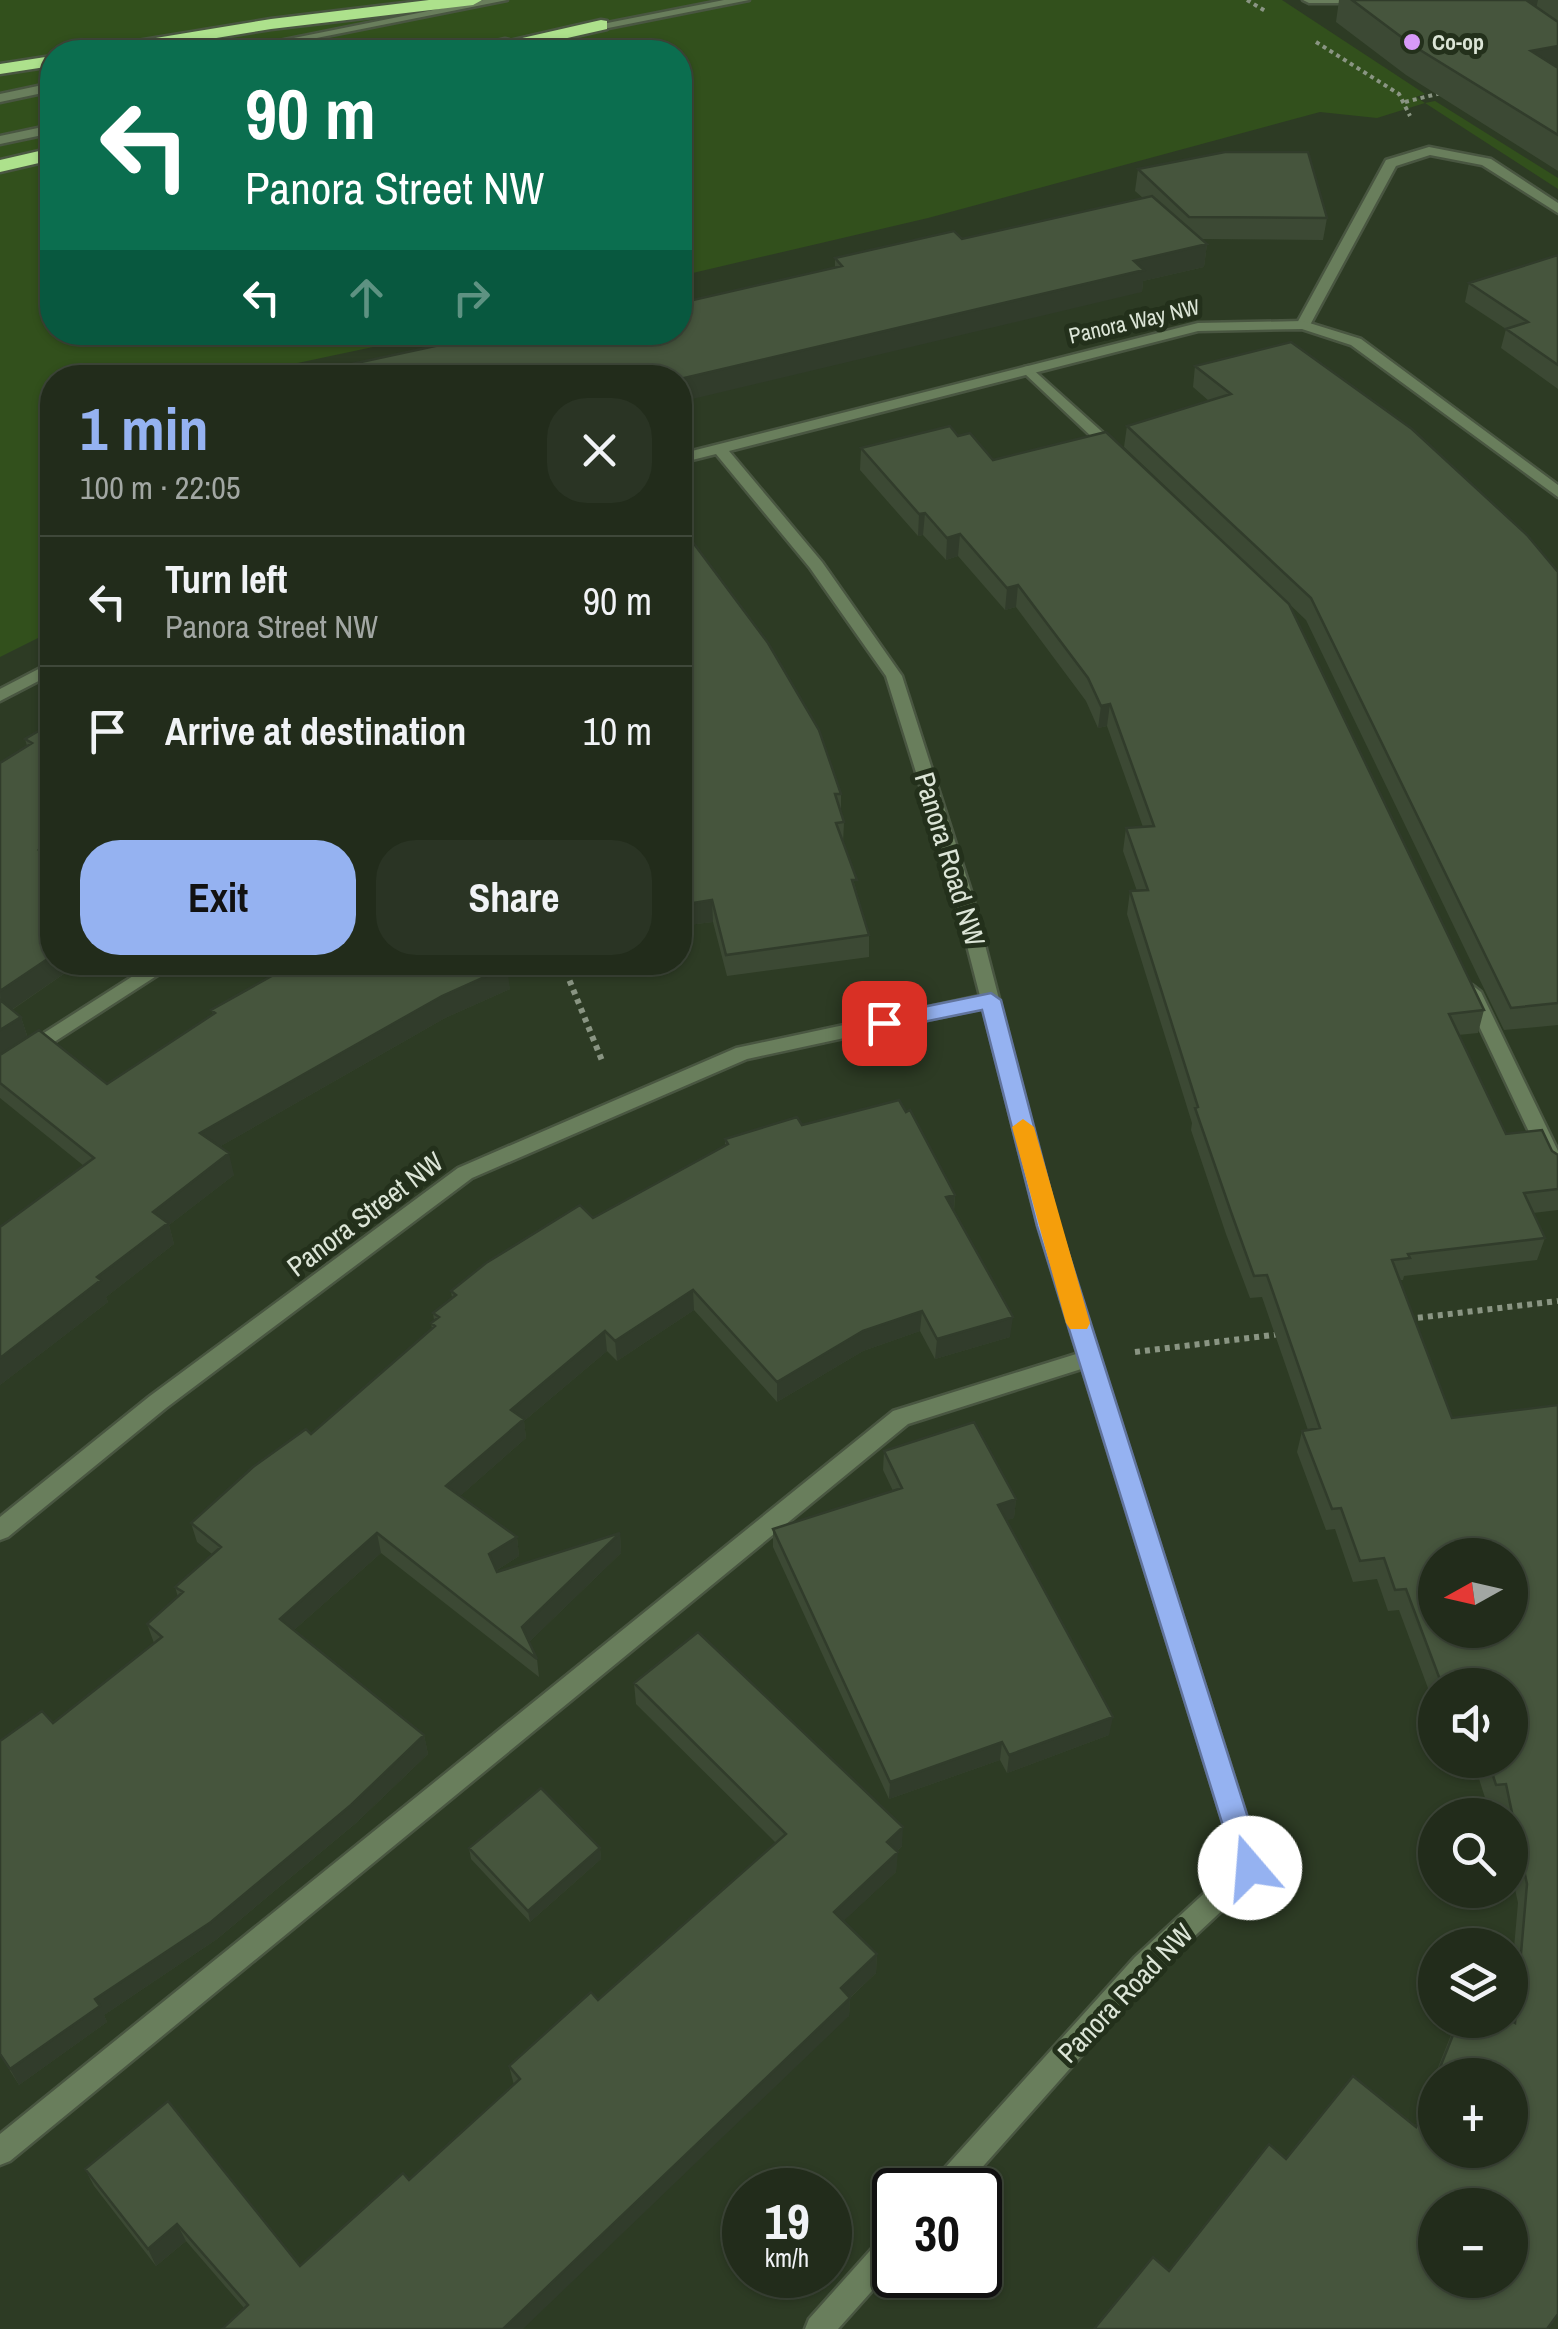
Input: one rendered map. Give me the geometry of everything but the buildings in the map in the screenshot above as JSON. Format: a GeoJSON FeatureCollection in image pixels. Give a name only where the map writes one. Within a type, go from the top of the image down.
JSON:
{"type":"FeatureCollection","features":[{"type":"Feature","properties":{"kind":"highway"},"geometry":{"type":"LineString","coordinates":[[174,40],[473,0]]}},
{"type":"Feature","properties":{"kind":"highway"},"geometry":{"type":"LineString","coordinates":[[537,40],[601,25]]}},
{"type":"Feature","properties":{"kind":"highway"},"geometry":{"type":"LineString","coordinates":[[0,70],[40,63]]}},
{"type":"Feature","properties":{"kind":"highway"},"geometry":{"type":"LineString","coordinates":[[0,166],[40,157]]}},
{"type":"Feature","properties":{"kind":"street"},"geometry":{"type":"LineString","coordinates":[[293,40],[501,0]]}},
{"type":"Feature","properties":{"kind":"street"},"geometry":{"type":"LineString","coordinates":[[519,40],[743,0]]}},
{"type":"Feature","properties":{"kind":"street"},"geometry":{"type":"LineString","coordinates":[[1310,0],[1356,0]]}},
{"type":"Feature","properties":{"kind":"street"},"geometry":{"type":"LineString","coordinates":[[0,98],[40,90]]}},
{"type":"Feature","properties":{"kind":"street"},"geometry":{"type":"LineString","coordinates":[[0,140],[40,131]]}},
{"type":"Feature","properties":{"kind":"street"},"geometry":{"type":"LineString","coordinates":[[1303,325],[1391,162],[1429,151],[1486,162],[1558,209]]}},
{"type":"Feature","properties":{"kind":"street","name":"Panora Way NW"},"geometry":{"type":"LineString","coordinates":[[692,456],[1198,327],[1250,323],[1303,325],[1356,342],[1558,492]]}},
{"type":"Feature","properties":{"kind":"street"},"geometry":{"type":"LineString","coordinates":[[1029,370],[1127,462]]}},
{"type":"Feature","properties":{"kind":"street","name":"Panora Road NW"},"geometry":{"type":"LineString","coordinates":[[720,449],[816,565],[894,676],[962,890],[1048,1226],[1250,1868],[1144,1966],[964,2168]]}},
{"type":"Feature","properties":{"kind":"street"},"geometry":{"type":"LineString","coordinates":[[0,696],[40,674]]}},
{"type":"Feature","properties":{"kind":"street"},"geometry":{"type":"LineString","coordinates":[[0,1070],[149,975]]}},
{"type":"Feature","properties":{"kind":"street"},"geometry":{"type":"LineString","coordinates":[[1464,977],[1558,1172]]}},
{"type":"Feature","properties":{"kind":"street","name":"Panora Street NW"},"geometry":{"type":"LineString","coordinates":[[0,1530],[158,1402],[465,1173],[743,1052],[991,1000]]}},
{"type":"Feature","properties":{"kind":"street"},"geometry":{"type":"LineString","coordinates":[[0,2151],[901,1416],[1089,1358]]}},
{"type":"Feature","properties":{"kind":"street"},"geometry":{"type":"LineString","coordinates":[[819,2329],[872,2270]]}},
{"type":"Feature","properties":{"kind":"path"},"geometry":{"type":"LineString","coordinates":[[1247,0],[1276,17]]}},
{"type":"Feature","properties":{"kind":"path"},"geometry":{"type":"LineString","coordinates":[[1309,38],[1399,94],[1429,151]]}},
{"type":"Feature","properties":{"kind":"path"},"geometry":{"type":"LineString","coordinates":[[1405,102],[1456,90]]}},
{"type":"Feature","properties":{"kind":"path"},"geometry":{"type":"LineString","coordinates":[[567,975],[620,1106]]}},
{"type":"Feature","properties":{"kind":"path"},"geometry":{"type":"LineString","coordinates":[[1402,1320],[1558,1301]]}},
{"type":"Feature","properties":{"kind":"path"},"geometry":{"type":"LineString","coordinates":[[1089,1358],[1284,1334]]}},
{"type":"Feature","properties":{"kind":"green space"},"geometry":{"type":"Polygon","coordinates":[[[0,0],[1282,0],[1425,94],[1416,97],[1425,103],[1377,118],[1320,112],[928,218],[692,273],[692,40],[40,40],[40,345],[383,345],[288,365],[40,365],[40,637],[0,657],[0,0]]]}},
{"type":"Feature","properties":{"kind":"green space"},"geometry":{"type":"Polygon","coordinates":[[[1435,101],[1558,178],[1558,189],[1425,103],[1435,101]]]}},
{"type":"Feature","properties":{"kind":"slow traffic"},"geometry":{"type":"LineString","coordinates":[[1023,1127],[1078,1323]]}},
{"type":"Feature","properties":{"kind":"place","name":"Co-op"},"geometry":{"type":"Point","coordinates":[1412,42]}},
{"type":"Feature","properties":{"kind":"route"},"geometry":{"type":"LineString","coordinates":[[884,1023],[991,1000],[1048,1226],[1250,1868]]}}]}
